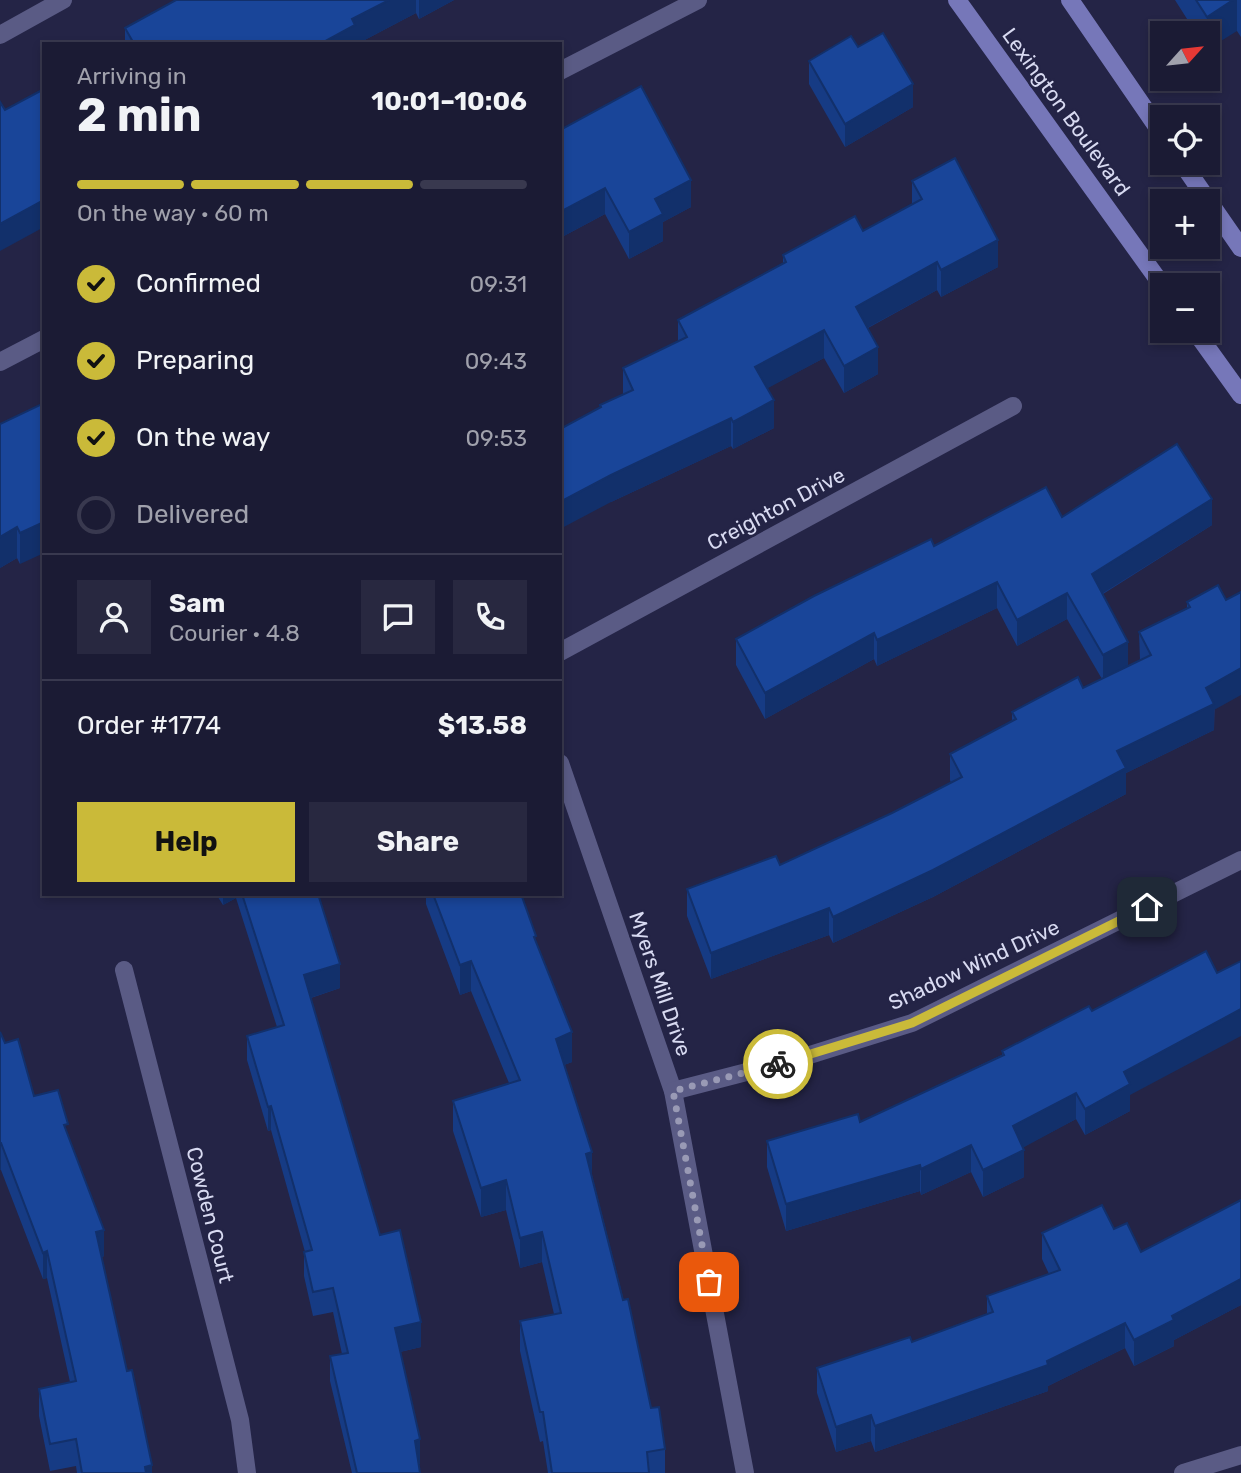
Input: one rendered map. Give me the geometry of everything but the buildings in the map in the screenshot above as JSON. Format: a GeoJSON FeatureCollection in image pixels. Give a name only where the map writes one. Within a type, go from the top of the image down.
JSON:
{"type":"FeatureCollection","features":[{"type":"Feature","properties":{"kind":"street"},"geometry":{"type":"LineString","coordinates":[[0,35],[63,0]]}},
{"type":"Feature","properties":{"kind":"street"},"geometry":{"type":"LineString","coordinates":[[562,70],[698,0]]}},
{"type":"Feature","properties":{"kind":"street","name":"Lexington Boulevard"},"geometry":{"type":"LineString","coordinates":[[957,0],[1153,273]]}},
{"type":"Feature","properties":{"kind":"street"},"geometry":{"type":"LineString","coordinates":[[1070,0],[1150,117]]}},
{"type":"Feature","properties":{"kind":"street"},"geometry":{"type":"LineString","coordinates":[[1190,175],[1241,248]]}},
{"type":"Feature","properties":{"kind":"street"},"geometry":{"type":"LineString","coordinates":[[0,362],[42,340]]}},
{"type":"Feature","properties":{"kind":"street"},"geometry":{"type":"LineString","coordinates":[[1204,343],[1241,395]]}},
{"type":"Feature","properties":{"kind":"street","name":"Creighton Drive"},"geometry":{"type":"LineString","coordinates":[[562,651],[1013,406]]}},
{"type":"Feature","properties":{"kind":"street","name":"Myers Mill Drive"},"geometry":{"type":"LineString","coordinates":[[562,769],[673,1091],[745,1473]]}},
{"type":"Feature","properties":{"kind":"street","name":"Shadow Wind Drive"},"geometry":{"type":"LineString","coordinates":[[673,1091],[797,1059],[912,1023],[1241,860]]}},
{"type":"Feature","properties":{"kind":"street","name":"Cowden Court"},"geometry":{"type":"LineString","coordinates":[[124,970],[240,1420],[247,1473]]}},
{"type":"Feature","properties":{"kind":"street"},"geometry":{"type":"LineString","coordinates":[[1183,1473],[1241,1455]]}},
{"type":"Feature","properties":{"kind":"way so far"},"geometry":{"type":"LineString","coordinates":[[709,1282],[673,1091],[778,1064]]}},
{"type":"Feature","properties":{"kind":"route"},"geometry":{"type":"LineString","coordinates":[[778,1064],[912,1023],[1147,907]]}}]}
